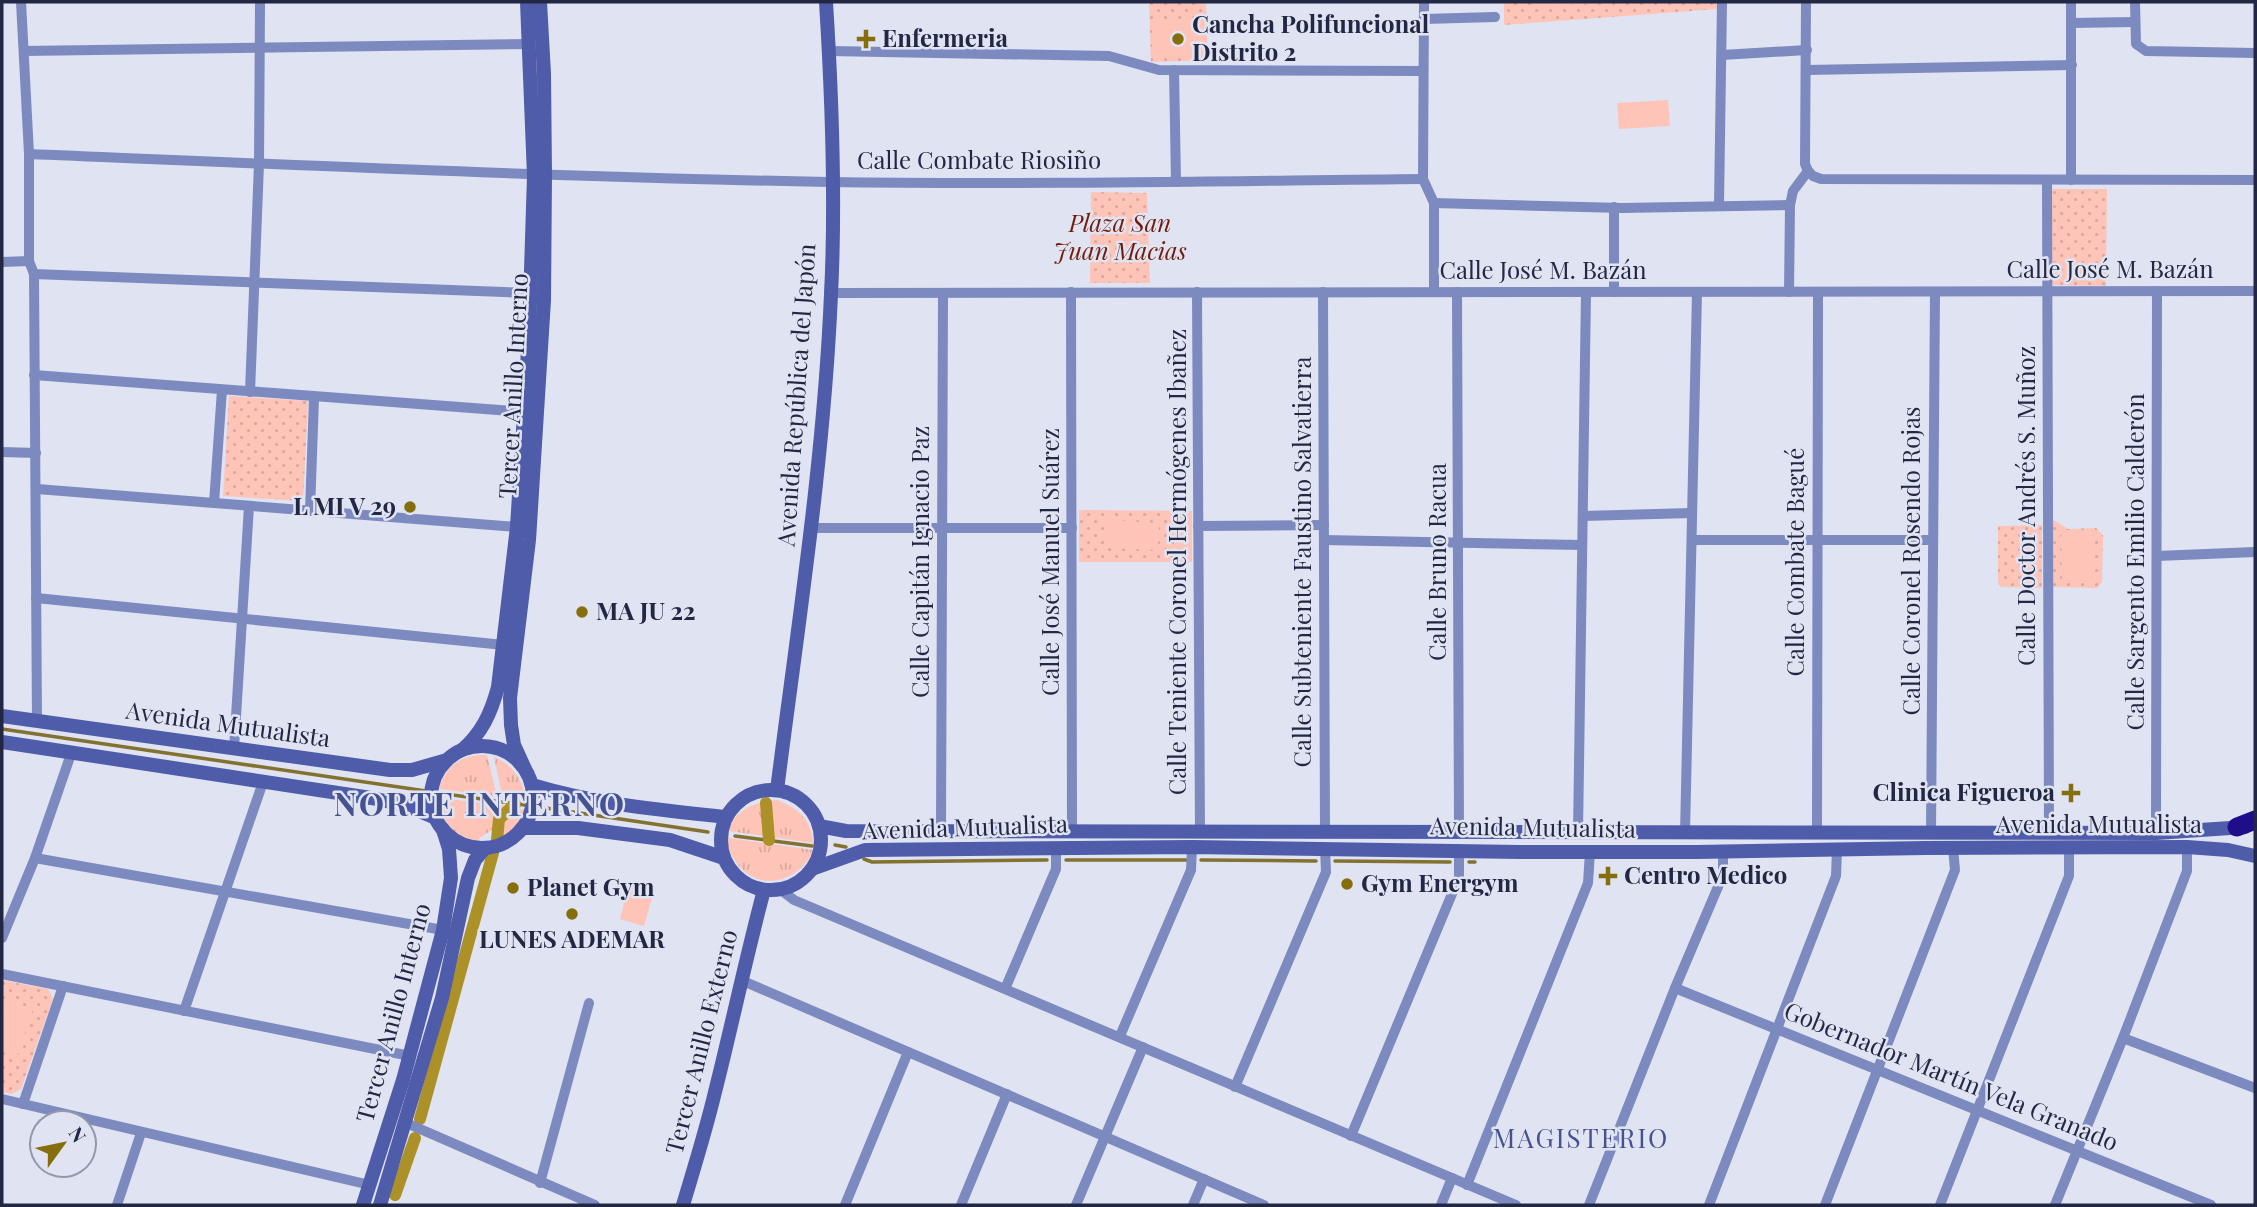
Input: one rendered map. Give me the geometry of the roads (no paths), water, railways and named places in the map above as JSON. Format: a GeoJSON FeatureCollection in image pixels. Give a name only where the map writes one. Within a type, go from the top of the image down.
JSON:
{"type":"FeatureCollection","features":[{"type":"Feature","properties":{"kind":"main road","name":"Tercer Anillo Interno"},"geometry":{"type":"LineString","coordinates":[[525,769],[514,745],[510,698],[529,540],[544,300],[540,175],[527,2]]}},
{"type":"Feature","properties":{"kind":"main road","name":"Tercer Anillo Interno"},"geometry":{"type":"LineString","coordinates":[[461,750],[480,732],[491,711],[504,645],[517,527],[530,293],[540,175],[544,74],[540,2]]}},
{"type":"Feature","properties":{"kind":"main road","name":"Avenida República del Japón"},"geometry":{"type":"LineString","coordinates":[[777,790],[812,528],[832,293],[832,182],[826,2]]}},
{"type":"Feature","properties":{"kind":"main road","name":"Avenida Mutualista"},"geometry":{"type":"LineString","coordinates":[[2,716],[390,770],[412,770],[447,760]]}},
{"type":"Feature","properties":{"kind":"main road","name":"Avenida Mutualista"},"geometry":{"type":"LineString","coordinates":[[2,742],[405,805],[440,824]]}},
{"type":"Feature","properties":{"kind":"main road"},"geometry":{"type":"LineString","coordinates":[[479,746],[497,748],[513,756],[525,769],[532,785],[532,808],[523,828],[513,838],[500,845],[485,848],[470,846],[455,840],[440,824],[431,798],[435,777],[447,760],[461,750],[479,746]]}},
{"type":"Feature","properties":{"kind":"main road"},"geometry":{"type":"LineString","coordinates":[[532,785],[561,794],[632,807],[726,817]]}},
{"type":"Feature","properties":{"kind":"main road"},"geometry":{"type":"LineString","coordinates":[[762,790],[777,790],[791,794],[813,812],[822,841],[819,856],[804,878],[782,890],[765,890],[751,886],[730,870],[721,844],[722,830],[726,817],[735,804],[747,795],[762,790]]}},
{"type":"Feature","properties":{"kind":"main road","name":"Tercer Anillo Interno"},"geometry":{"type":"LineString","coordinates":[[363,1205],[410,1056],[443,930],[452,878],[449,849],[440,824]]}},
{"type":"Feature","properties":{"kind":"main road","name":"Avenida Mutualista"},"geometry":{"type":"LineString","coordinates":[[819,825],[846,831],[1685,834],[2157,833],[2249,824]]}},
{"type":"Feature","properties":{"kind":"main road"},"geometry":{"type":"LineString","coordinates":[[523,828],[578,828],[670,840],[724,858]]}},
{"type":"Feature","properties":{"kind":"main road"},"geometry":{"type":"LineString","coordinates":[[1520,852],[1531,843],[1569,842],[1576,838],[1578,833]]}},
{"type":"Feature","properties":{"kind":"main road"},"geometry":{"type":"LineString","coordinates":[[1590,852],[1598,842],[1606,839],[1643,841],[1654,834]]}},
{"type":"Feature","properties":{"kind":"main road","name":"Avenida Mutualista"},"geometry":{"type":"LineString","coordinates":[[812,869],[865,850],[1056,848],[1723,852],[2187,847],[2228,850],[2255,856]]}},
{"type":"Feature","properties":{"kind":"main road","name":"Tercer Anillo Interno"},"geometry":{"type":"LineString","coordinates":[[380,1205],[442,998],[468,878],[475,860],[485,848]]}},
{"type":"Feature","properties":{"kind":"main road","name":"Tercer Anillo Externo"},"geometry":{"type":"LineString","coordinates":[[683,1205],[715,1096],[749,946],[765,890]]}},
{"type":"Feature","properties":{"kind":"main road"},"geometry":{"type":"LineString","coordinates":[[369,1188],[378,1182],[392,1138],[396,1129],[404,1122],[401,1117],[403,1105],[429,1011],[431,974]]}},
{"type":"Feature","properties":{"kind":"street"},"geometry":{"type":"LineString","coordinates":[[21,2],[29,155],[29,261],[34,274],[37,721]]}},
{"type":"Feature","properties":{"kind":"street"},"geometry":{"type":"LineString","coordinates":[[250,392],[256,282],[260,2]]}},
{"type":"Feature","properties":{"kind":"street"},"geometry":{"type":"LineString","coordinates":[[1424,2],[1423,179],[1434,203],[1434,292]]}},
{"type":"Feature","properties":{"kind":"street"},"geometry":{"type":"LineString","coordinates":[[1718,204],[1722,2]]}},
{"type":"Feature","properties":{"kind":"street"},"geometry":{"type":"LineString","coordinates":[[1806,2],[1805,164],[1813,176],[1821,179],[2255,180]]}},
{"type":"Feature","properties":{"kind":"street"},"geometry":{"type":"LineString","coordinates":[[2071,2],[2071,180]]}},
{"type":"Feature","properties":{"kind":"street"},"geometry":{"type":"LineString","coordinates":[[2135,2],[2136,44],[2146,51],[2255,53]]}},
{"type":"Feature","properties":{"kind":"street"},"geometry":{"type":"LineString","coordinates":[[1424,19],[1495,17]]}},
{"type":"Feature","properties":{"kind":"street"},"geometry":{"type":"LineString","coordinates":[[2071,23],[2135,22]]}},
{"type":"Feature","properties":{"kind":"street"},"geometry":{"type":"LineString","coordinates":[[24,51],[530,44]]}},
{"type":"Feature","properties":{"kind":"street"},"geometry":{"type":"LineString","coordinates":[[1722,55],[1807,50]]}},
{"type":"Feature","properties":{"kind":"street"},"geometry":{"type":"LineString","coordinates":[[829,51],[1109,56],[1159,70],[1423,71]]}},
{"type":"Feature","properties":{"kind":"street"},"geometry":{"type":"LineString","coordinates":[[1807,70],[2072,65]]}},
{"type":"Feature","properties":{"kind":"street"},"geometry":{"type":"LineString","coordinates":[[1174,70],[1176,182]]}},
{"type":"Feature","properties":{"kind":"street","name":"Calle Combate Riosiño"},"geometry":{"type":"LineString","coordinates":[[29,155],[540,175],[832,182],[1423,179]]}},
{"type":"Feature","properties":{"kind":"street"},"geometry":{"type":"LineString","coordinates":[[1789,292],[1790,205],[1793,191],[1808,171]]}},
{"type":"Feature","properties":{"kind":"street","name":"Calle Doctor Andrés S. Muñoz"},"geometry":{"type":"LineString","coordinates":[[2047,180],[2049,832]]}},
{"type":"Feature","properties":{"kind":"street"},"geometry":{"type":"LineString","coordinates":[[1434,203],[1614,207],[1790,205]]}},
{"type":"Feature","properties":{"kind":"street"},"geometry":{"type":"LineString","coordinates":[[1614,207],[1614,292]]}},
{"type":"Feature","properties":{"kind":"street"},"geometry":{"type":"LineString","coordinates":[[2,262],[29,261]]}},
{"type":"Feature","properties":{"kind":"street"},"geometry":{"type":"LineString","coordinates":[[34,274],[530,293]]}},
{"type":"Feature","properties":{"kind":"street","name":"Calle Sargento Emilio Calderón"},"geometry":{"type":"LineString","coordinates":[[2157,291],[2157,833]]}},
{"type":"Feature","properties":{"kind":"street","name":"Calle José M. Bazán"},"geometry":{"type":"LineString","coordinates":[[832,293],[2255,291]]}},
{"type":"Feature","properties":{"kind":"street","name":"Calle José Manuel Suárez"},"geometry":{"type":"LineString","coordinates":[[1071,292],[1072,831]]}},
{"type":"Feature","properties":{"kind":"street","name":"Calle Teniente Coronel Hermógenes Ibañez"},"geometry":{"type":"LineString","coordinates":[[1197,292],[1200,831]]}},
{"type":"Feature","properties":{"kind":"street","name":"Calle Subteniente Faustino Salvatierra"},"geometry":{"type":"LineString","coordinates":[[1323,292],[1325,831]]}},
{"type":"Feature","properties":{"kind":"street","name":"Calle Bruno Racua"},"geometry":{"type":"LineString","coordinates":[[1457,292],[1459,833]]}},
{"type":"Feature","properties":{"kind":"street"},"geometry":{"type":"LineString","coordinates":[[1578,833],[1586,292]]}},
{"type":"Feature","properties":{"kind":"street"},"geometry":{"type":"LineString","coordinates":[[1685,834],[1697,292]]}},
{"type":"Feature","properties":{"kind":"street","name":"Calle Combate Bagué"},"geometry":{"type":"LineString","coordinates":[[1817,832],[1818,292]]}},
{"type":"Feature","properties":{"kind":"street","name":"Calle Coronel Rosendo Rojas"},"geometry":{"type":"LineString","coordinates":[[1931,832],[1935,292]]}},
{"type":"Feature","properties":{"kind":"street","name":"Calle Capitán Ignacio Paz"},"geometry":{"type":"LineString","coordinates":[[941,831],[943,293]]}},
{"type":"Feature","properties":{"kind":"street"},"geometry":{"type":"LineString","coordinates":[[34,375],[525,412]]}},
{"type":"Feature","properties":{"kind":"street"},"geometry":{"type":"LineString","coordinates":[[214,503],[222,390]]}},
{"type":"Feature","properties":{"kind":"street"},"geometry":{"type":"LineString","coordinates":[[310,511],[314,398]]}},
{"type":"Feature","properties":{"kind":"street"},"geometry":{"type":"LineString","coordinates":[[2,452],[36,453]]}},
{"type":"Feature","properties":{"kind":"street"},"geometry":{"type":"LineString","coordinates":[[37,489],[517,527]]}},
{"type":"Feature","properties":{"kind":"street"},"geometry":{"type":"LineString","coordinates":[[234,749],[249,506]]}},
{"type":"Feature","properties":{"kind":"street"},"geometry":{"type":"LineString","coordinates":[[1583,516],[1692,513]]}},
{"type":"Feature","properties":{"kind":"street"},"geometry":{"type":"LineString","coordinates":[[1198,526],[1324,525]]}},
{"type":"Feature","properties":{"kind":"street"},"geometry":{"type":"LineString","coordinates":[[812,528],[1072,528]]}},
{"type":"Feature","properties":{"kind":"street"},"geometry":{"type":"LineString","coordinates":[[1324,540],[1582,545]]}},
{"type":"Feature","properties":{"kind":"street"},"geometry":{"type":"LineString","coordinates":[[1692,540],[1933,540]]}},
{"type":"Feature","properties":{"kind":"street"},"geometry":{"type":"LineString","coordinates":[[2157,556],[2255,552]]}},
{"type":"Feature","properties":{"kind":"street"},"geometry":{"type":"LineString","coordinates":[[36,598],[504,645]]}},
{"type":"Feature","properties":{"kind":"street"},"geometry":{"type":"LineString","coordinates":[[2,938],[35,858],[71,754]]}},
{"type":"Feature","properties":{"kind":"street"},"geometry":{"type":"LineString","coordinates":[[184,1011],[263,782]]}},
{"type":"Feature","properties":{"kind":"street"},"geometry":{"type":"LineString","coordinates":[[1120,1037],[1191,870],[1192,847]]}},
{"type":"Feature","properties":{"kind":"street"},"geometry":{"type":"LineString","coordinates":[[1940,1205],[2069,876],[2069,847]]}},
{"type":"Feature","properties":{"kind":"street"},"geometry":{"type":"LineString","coordinates":[[2054,1205],[2123,1038],[2187,871],[2187,847]]}},
{"type":"Feature","properties":{"kind":"street"},"geometry":{"type":"LineString","coordinates":[[1005,989],[1056,869],[1056,848]]}},
{"type":"Feature","properties":{"kind":"street"},"geometry":{"type":"LineString","coordinates":[[1235,1087],[1326,872],[1325,848]]}},
{"type":"Feature","properties":{"kind":"street"},"geometry":{"type":"LineString","coordinates":[[1825,1205],[1955,870],[1953,848]]}},
{"type":"Feature","properties":{"kind":"street"},"geometry":{"type":"LineString","coordinates":[[1351,1136],[1459,877],[1460,850]]}},
{"type":"Feature","properties":{"kind":"street"},"geometry":{"type":"LineString","coordinates":[[1709,1205],[1836,876],[1837,850]]}},
{"type":"Feature","properties":{"kind":"street"},"geometry":{"type":"LineString","coordinates":[[1467,1185],[1588,883],[1590,852]]}},
{"type":"Feature","properties":{"kind":"street"},"geometry":{"type":"LineString","coordinates":[[1589,1205],[1723,875],[1723,852]]}},
{"type":"Feature","properties":{"kind":"street"},"geometry":{"type":"LineString","coordinates":[[35,858],[443,930]]}},
{"type":"Feature","properties":{"kind":"street"},"geometry":{"type":"LineString","coordinates":[[782,890],[794,900],[1516,1205]]}},
{"type":"Feature","properties":{"kind":"street"},"geometry":{"type":"LineString","coordinates":[[2,974],[410,1056]]}},
{"type":"Feature","properties":{"kind":"street"},"geometry":{"type":"LineString","coordinates":[[743,981],[1264,1205]]}},
{"type":"Feature","properties":{"kind":"street"},"geometry":{"type":"LineString","coordinates":[[23,1104],[63,986]]}},
{"type":"Feature","properties":{"kind":"street","name":"Gobernador Martín Vela Granado"},"geometry":{"type":"LineString","coordinates":[[1675,988],[2211,1205]]}},
{"type":"Feature","properties":{"kind":"street"},"geometry":{"type":"LineString","coordinates":[[540,1183],[589,1003]]}},
{"type":"Feature","properties":{"kind":"street"},"geometry":{"type":"LineString","coordinates":[[2123,1038],[2255,1088]]}},
{"type":"Feature","properties":{"kind":"street"},"geometry":{"type":"LineString","coordinates":[[1076,1205],[1143,1047]]}},
{"type":"Feature","properties":{"kind":"street"},"geometry":{"type":"LineString","coordinates":[[845,1205],[908,1052]]}},
{"type":"Feature","properties":{"kind":"street"},"geometry":{"type":"LineString","coordinates":[[961,1205],[1007,1094]]}},
{"type":"Feature","properties":{"kind":"street"},"geometry":{"type":"LineString","coordinates":[[2,1098],[369,1188]]}},
{"type":"Feature","properties":{"kind":"street"},"geometry":{"type":"LineString","coordinates":[[404,1122],[595,1205]]}},
{"type":"Feature","properties":{"kind":"street"},"geometry":{"type":"LineString","coordinates":[[117,1205],[141,1133]]}},
{"type":"Feature","properties":{"kind":"street"},"geometry":{"type":"LineString","coordinates":[[1441,1205],[1452,1178]]}},
{"type":"Feature","properties":{"kind":"street"},"geometry":{"type":"LineString","coordinates":[[1193,1205],[1204,1179]]}},
{"type":"Feature","properties":{"kind":"street"},"geometry":{"type":"LineString","coordinates":[[2173,1205],[2178,1192]]}},
{"type":"Feature","properties":{"kind":"waterway"},"geometry":{"type":"LineString","coordinates":[[2,729],[426,791]]}},
{"type":"Feature","properties":{"kind":"waterway"},"geometry":{"type":"LineString","coordinates":[[439,793],[525,805]]}},
{"type":"Feature","properties":{"kind":"waterway"},"geometry":{"type":"LineString","coordinates":[[766,803],[769,840]]}},
{"type":"Feature","properties":{"kind":"waterway"},"geometry":{"type":"LineString","coordinates":[[497,840],[499,819],[515,804]]}},
{"type":"Feature","properties":{"kind":"waterway"},"geometry":{"type":"LineString","coordinates":[[539,807],[708,832]]}},
{"type":"Feature","properties":{"kind":"waterway"},"geometry":{"type":"LineString","coordinates":[[735,836],[812,846]]}},
{"type":"Feature","properties":{"kind":"waterway"},"geometry":{"type":"LineString","coordinates":[[835,845],[846,847]]}},
{"type":"Feature","properties":{"kind":"waterway"},"geometry":{"type":"LineString","coordinates":[[420,1119],[493,853]]}},
{"type":"Feature","properties":{"kind":"waterway"},"geometry":{"type":"LineString","coordinates":[[864,859],[872,862],[1047,860]]}},
{"type":"Feature","properties":{"kind":"waterway"},"geometry":{"type":"LineString","coordinates":[[1066,860],[1186,860]]}},
{"type":"Feature","properties":{"kind":"waterway"},"geometry":{"type":"LineString","coordinates":[[1201,860],[1316,861]]}},
{"type":"Feature","properties":{"kind":"waterway"},"geometry":{"type":"LineString","coordinates":[[1335,861],[1450,862]]}},
{"type":"Feature","properties":{"kind":"waterway"},"geometry":{"type":"LineString","coordinates":[[1469,862],[1475,862]]}},
{"type":"Feature","properties":{"kind":"waterway"},"geometry":{"type":"LineString","coordinates":[[395,1195],[415,1138]]}},
{"type":"Feature","properties":{"kind":"place","name":"Enfermeria"},"geometry":{"type":"Point","coordinates":[866,39]}},
{"type":"Feature","properties":{"kind":"place","name":"Cancha Polifuncional Distrito 2"},"geometry":{"type":"Point","coordinates":[1178,39]}},
{"type":"Feature","properties":{"kind":"place","name":"L MI V 29"},"geometry":{"type":"Point","coordinates":[410,507]}},
{"type":"Feature","properties":{"kind":"place","name":"MA JU 22"},"geometry":{"type":"Point","coordinates":[582,612]}},
{"type":"Feature","properties":{"kind":"place","name":"Clinica Figueroa"},"geometry":{"type":"Point","coordinates":[2071,793]}},
{"type":"Feature","properties":{"kind":"place","name":"Centro Medico"},"geometry":{"type":"Point","coordinates":[1608,876]}},
{"type":"Feature","properties":{"kind":"place","name":"Gym Energym"},"geometry":{"type":"Point","coordinates":[1347,884]}},
{"type":"Feature","properties":{"kind":"place","name":"Planet Gym"},"geometry":{"type":"Point","coordinates":[513,888]}},
{"type":"Feature","properties":{"kind":"place","name":"LUNES ADEMAR"},"geometry":{"type":"Point","coordinates":[572,914]}},
{"type":"Feature","properties":{"kind":"district","name":"NORTE INTERNO"},"geometry":{"type":"Point","coordinates":[480,805]}},
{"type":"Feature","properties":{"kind":"district","name":"MAGISTERIO"},"geometry":{"type":"Point","coordinates":[1581,1139]}},
{"type":"Feature","properties":{"kind":"park label","name":"Plaza San Juan Macias"},"geometry":{"type":"Point","coordinates":[1120,238]}}]}
